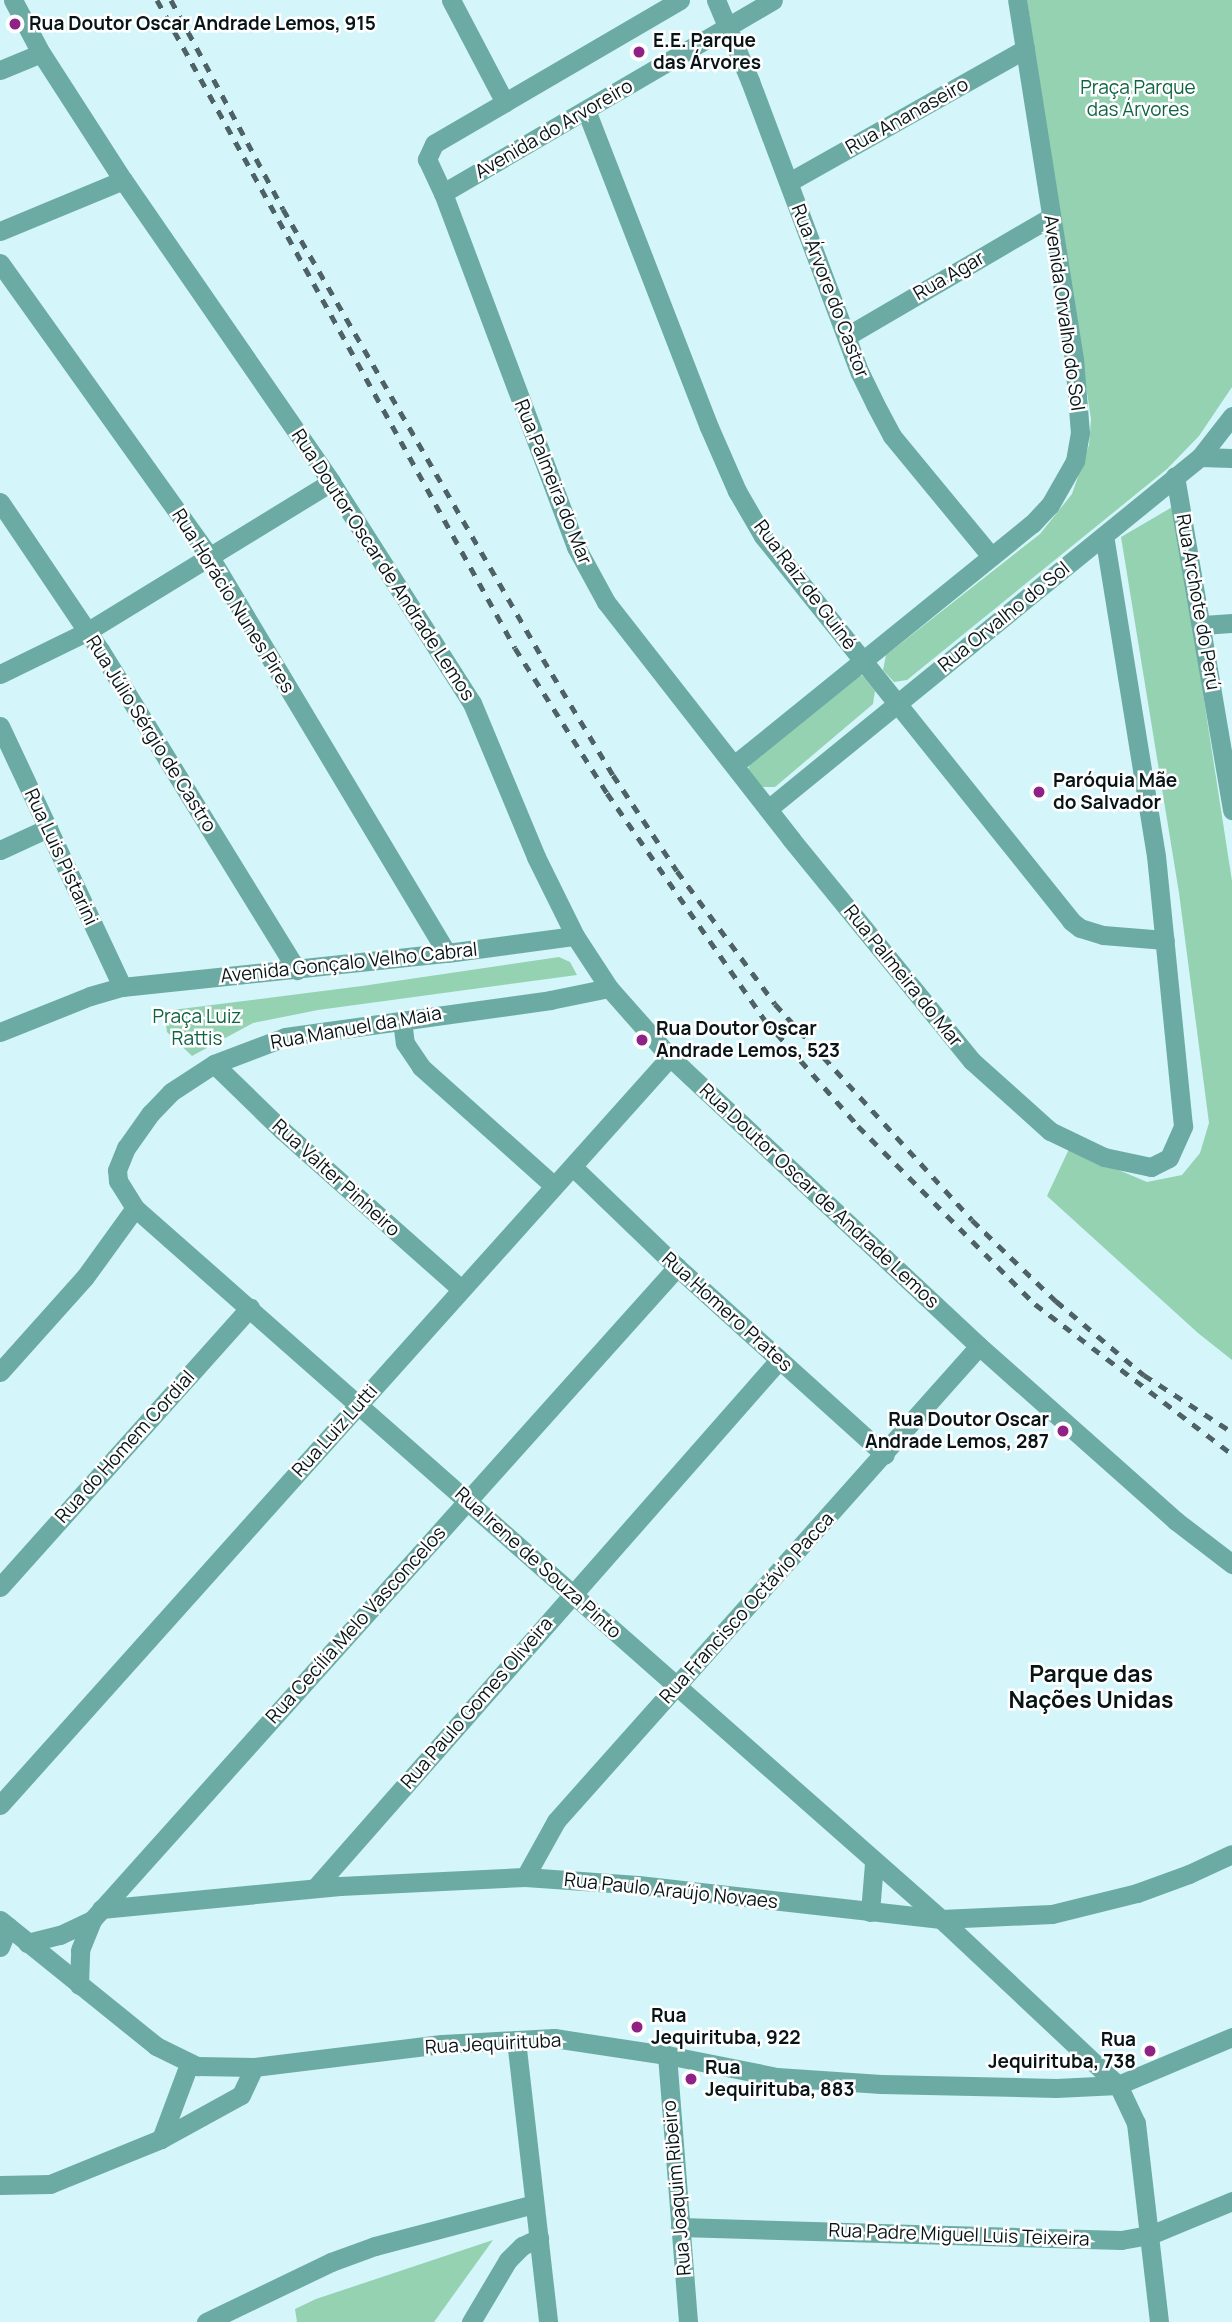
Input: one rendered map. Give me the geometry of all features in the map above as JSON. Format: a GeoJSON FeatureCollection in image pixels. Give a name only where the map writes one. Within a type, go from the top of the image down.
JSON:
{"type":"FeatureCollection","features":[{"type":"Feature","properties":{"kind":"street","name":"Rua Doutor Oscar de Andrade Lemos"},"geometry":{"type":"LineString","coordinates":[[13,0],[41,53],[123,180],[331,482],[472,703],[536,857],[575,936],[609,988],[670,1057],[979,1346],[1137,1488],[1232,1564]]}},
{"type":"Feature","properties":{"kind":"street"},"geometry":{"type":"LineString","coordinates":[[451,0],[505,103],[680,0]]}},
{"type":"Feature","properties":{"kind":"street","name":"Rua Árvore do Castor"},"geometry":{"type":"LineString","coordinates":[[716,0],[789,182],[860,373],[892,436],[991,555]]}},
{"type":"Feature","properties":{"kind":"street","name":"Avenida do Arvoreiro"},"geometry":{"type":"LineString","coordinates":[[443,193],[773,0]]}},
{"type":"Feature","properties":{"kind":"street","name":"Avenida Orvalho do Sol"},"geometry":{"type":"LineString","coordinates":[[734,765],[1050,505],[1075,461],[1080,433],[1077,385],[1017,0]]}},
{"type":"Feature","properties":{"kind":"street","name":"Rua Ananaseiro"},"geometry":{"type":"LineString","coordinates":[[789,182],[1026,49]]}},
{"type":"Feature","properties":{"kind":"street"},"geometry":{"type":"LineString","coordinates":[[0,70],[41,53]]}},
{"type":"Feature","properties":{"kind":"street","name":"Rua Palmeira do Mar"},"geometry":{"type":"LineString","coordinates":[[505,103],[435,144],[427,159],[443,193],[576,547],[606,602],[768,809],[972,1061],[1050,1131],[1104,1157],[1138,1166],[1161,1164],[1169,1158],[1183,1126],[1156,856],[1104,536]]}},
{"type":"Feature","properties":{"kind":"street","name":"Rua Raiz de Guiné"},"geometry":{"type":"LineString","coordinates":[[586,110],[651,282],[737,491],[763,536],[1071,921],[1080,928],[1104,936],[1165,940]]}},
{"type":"Feature","properties":{"kind":"street"},"geometry":{"type":"LineString","coordinates":[[0,231],[123,180]]}},
{"type":"Feature","properties":{"kind":"street","name":"Rua Agar"},"geometry":{"type":"LineString","coordinates":[[848,336],[1051,217]]}},
{"type":"Feature","properties":{"kind":"street","name":"Rua Horácio Nunes Pires"},"geometry":{"type":"LineString","coordinates":[[0,262],[211,559],[447,953]]}},
{"type":"Feature","properties":{"kind":"street","name":"Rua Orvalho do Sol"},"geometry":{"type":"LineString","coordinates":[[768,809],[1200,457],[1232,416]]}},
{"type":"Feature","properties":{"kind":"street"},"geometry":{"type":"LineString","coordinates":[[1200,457],[1232,458]]}},
{"type":"Feature","properties":{"kind":"street","name":"Rua Archote do Perú"},"geometry":{"type":"LineString","coordinates":[[1175,476],[1230,782],[1232,810]]}},
{"type":"Feature","properties":{"kind":"street"},"geometry":{"type":"LineString","coordinates":[[0,674],[88,631],[211,559],[331,482]]}},
{"type":"Feature","properties":{"kind":"street","name":"Rua Júlio Sérgio de Castro"},"geometry":{"type":"LineString","coordinates":[[0,502],[88,631],[297,970]]}},
{"type":"Feature","properties":{"kind":"street"},"geometry":{"type":"LineString","coordinates":[[1203,625],[1232,623]]}},
{"type":"Feature","properties":{"kind":"street","name":"Rua Luis Pistarini"},"geometry":{"type":"LineString","coordinates":[[0,726],[122,987]]}},
{"type":"Feature","properties":{"kind":"street"},"geometry":{"type":"LineString","coordinates":[[0,850],[48,828]]}},
{"type":"Feature","properties":{"kind":"street","name":"Avenida Gonçalo Velho Cabral"},"geometry":{"type":"LineString","coordinates":[[0,1032],[90,996],[122,987],[297,970],[575,936]]}},
{"type":"Feature","properties":{"kind":"street","name":"Rua Manuel da Maia"},"geometry":{"type":"LineString","coordinates":[[135,1208],[118,1181],[117,1170],[126,1148],[150,1114],[171,1092],[214,1064],[285,1037],[609,988]]}},
{"type":"Feature","properties":{"kind":"street"},"geometry":{"type":"LineString","coordinates":[[402,1020],[405,1043],[421,1067],[554,1186]]}},
{"type":"Feature","properties":{"kind":"street","name":"Rua Luiz Lutti"},"geometry":{"type":"LineString","coordinates":[[0,1805],[670,1057]]}},
{"type":"Feature","properties":{"kind":"street","name":"Rua Valter Pinheiro"},"geometry":{"type":"LineString","coordinates":[[214,1064],[283,1131],[461,1289]]}},
{"type":"Feature","properties":{"kind":"street","name":"Rua Homero Prates"},"geometry":{"type":"LineString","coordinates":[[573,1167],[677,1267],[885,1455]]}},
{"type":"Feature","properties":{"kind":"street"},"geometry":{"type":"LineString","coordinates":[[0,1372],[85,1277],[135,1208]]}},
{"type":"Feature","properties":{"kind":"street","name":"Rua Irene de Souza Pinto"},"geometry":{"type":"LineString","coordinates":[[135,1208],[360,1403],[874,1863],[941,1919],[1118,2085]]}},
{"type":"Feature","properties":{"kind":"street","name":"Rua Cecília Melo Vasconcelos"},"geometry":{"type":"LineString","coordinates":[[79,1985],[80,1950],[97,1915],[677,1267]]}},
{"type":"Feature","properties":{"kind":"street","name":"Rua do Homem Cordial"},"geometry":{"type":"LineString","coordinates":[[0,1587],[250,1307]]}},
{"type":"Feature","properties":{"kind":"street","name":"Rua Francisco Octávio Pacca"},"geometry":{"type":"LineString","coordinates":[[525,1877],[556,1821],[885,1455],[979,1346]]}},
{"type":"Feature","properties":{"kind":"street","name":"Rua Paulo Gomes Oliveira"},"geometry":{"type":"LineString","coordinates":[[315,1888],[779,1360]]}},
{"type":"Feature","properties":{"kind":"street","name":"Rua Paulo Araújo Novaes"},"geometry":{"type":"LineString","coordinates":[[97,1915],[315,1888],[525,1877],[638,1885],[941,1919],[1052,1914],[1100,1905],[1189,1874],[1232,1854]]}},
{"type":"Feature","properties":{"kind":"street"},"geometry":{"type":"LineString","coordinates":[[870,1912],[874,1863]]}},
{"type":"Feature","properties":{"kind":"street","name":"Rua Cecília Melo Vasconcelos"},"geometry":{"type":"LineString","coordinates":[[27,1943],[60,1935],[97,1915]]}},
{"type":"Feature","properties":{"kind":"street"},"geometry":{"type":"LineString","coordinates":[[0,1947],[4,1924]]}},
{"type":"Feature","properties":{"kind":"street","name":"Rua Jequirituba"},"geometry":{"type":"LineString","coordinates":[[4,1924],[156,2046],[189,2064],[223,2068],[254,2067],[442,2044],[554,2038],[667,2055],[777,2077],[881,2084],[1056,2088],[1118,2085],[1232,2037]]}},
{"type":"Feature","properties":{"kind":"street"},"geometry":{"type":"LineString","coordinates":[[516,2040],[548,2322]]}},
{"type":"Feature","properties":{"kind":"street","name":"Rua Joaquim Ribeiro"},"geometry":{"type":"LineString","coordinates":[[667,2055],[688,2322]]}},
{"type":"Feature","properties":{"kind":"street"},"geometry":{"type":"LineString","coordinates":[[161,2140],[189,2064]]}},
{"type":"Feature","properties":{"kind":"street"},"geometry":{"type":"LineString","coordinates":[[0,2185],[50,2184],[161,2140],[241,2095],[254,2067]]}},
{"type":"Feature","properties":{"kind":"street"},"geometry":{"type":"LineString","coordinates":[[1118,2085],[1136,2123],[1160,2322]]}},
{"type":"Feature","properties":{"kind":"street","name":"Rua Padre Miguel Luis Teixeira"},"geometry":{"type":"LineString","coordinates":[[680,2227],[1121,2240],[1150,2235],[1232,2201]]}},
{"type":"Feature","properties":{"kind":"street"},"geometry":{"type":"LineString","coordinates":[[206,2322],[342,2258],[375,2246],[534,2204]]}},
{"type":"Feature","properties":{"kind":"street"},"geometry":{"type":"LineString","coordinates":[[471,2322],[508,2260],[522,2246],[539,2238]]}},
{"type":"Feature","properties":{"kind":"green space","name":"Praça Parque das Árvores"},"geometry":{"type":"Polygon","coordinates":[[[1027,0],[1232,0],[1232,387],[1199,436],[1167,469],[907,680],[894,682],[883,670],[886,655],[1040,534],[1072,494],[1089,445],[1091,419],[1027,0]]]}},
{"type":"Feature","properties":{"kind":"green space"},"geometry":{"type":"Polygon","coordinates":[[[1174,506],[1232,881],[1232,1360],[1198,1333],[1047,1196],[1069,1149],[1147,1182],[1182,1175],[1200,1153],[1209,1123],[1179,893],[1121,537],[1174,506]]]}},
{"type":"Feature","properties":{"kind":"green space"},"geometry":{"type":"Polygon","coordinates":[[[857,675],[863,676],[875,691],[873,704],[775,787],[758,787],[748,770],[750,764],[857,675]]]}},
{"type":"Feature","properties":{"kind":"green space","name":"Praça Luiz Rattis"},"geometry":{"type":"Polygon","coordinates":[[[559,957],[570,962],[577,975],[318,1010],[253,1023],[192,1056],[167,1032],[164,1011],[559,957]]]}},
{"type":"Feature","properties":{"kind":"green space"},"geometry":{"type":"Polygon","coordinates":[[[493,2240],[434,2322],[297,2322],[295,2309],[316,2299],[493,2240]]]}},
{"type":"Feature","properties":{"kind":"railway"},"geometry":{"type":"LineString","coordinates":[[157,0],[515,648],[607,793],[765,1020],[858,1126],[1035,1304],[1232,1454]]}},
{"type":"Feature","properties":{"kind":"railway"},"geometry":{"type":"LineString","coordinates":[[171,0],[283,209],[543,659],[613,775],[677,871],[775,1004],[972,1220],[1056,1301],[1144,1375],[1232,1432]]}},
{"type":"Feature","properties":{"kind":"place","name":"Rua Doutor Oscar Andrade Lemos, 915"},"geometry":{"type":"Point","coordinates":[15,24]}},
{"type":"Feature","properties":{"kind":"place","name":"E.E. Parque das Árvores"},"geometry":{"type":"Point","coordinates":[639,52]}},
{"type":"Feature","properties":{"kind":"place","name":"Paróquia Mãe do Salvador"},"geometry":{"type":"Point","coordinates":[1039,792]}},
{"type":"Feature","properties":{"kind":"place","name":"Rua Doutor Oscar Andrade Lemos, 523"},"geometry":{"type":"Point","coordinates":[642,1040]}},
{"type":"Feature","properties":{"kind":"place","name":"Rua Doutor Oscar Andrade Lemos, 287"},"geometry":{"type":"Point","coordinates":[1063,1431]}},
{"type":"Feature","properties":{"kind":"place","name":"Rua Jequirituba, 922"},"geometry":{"type":"Point","coordinates":[637,2027]}},
{"type":"Feature","properties":{"kind":"place","name":"Rua Jequirituba, 738"},"geometry":{"type":"Point","coordinates":[1150,2051]}},
{"type":"Feature","properties":{"kind":"place","name":"Rua Jequirituba, 883"},"geometry":{"type":"Point","coordinates":[691,2079]}},
{"type":"Feature","properties":{"kind":"district","name":"Parque das Nações Unidas"},"geometry":{"type":"Point","coordinates":[1091,1686]}}]}
